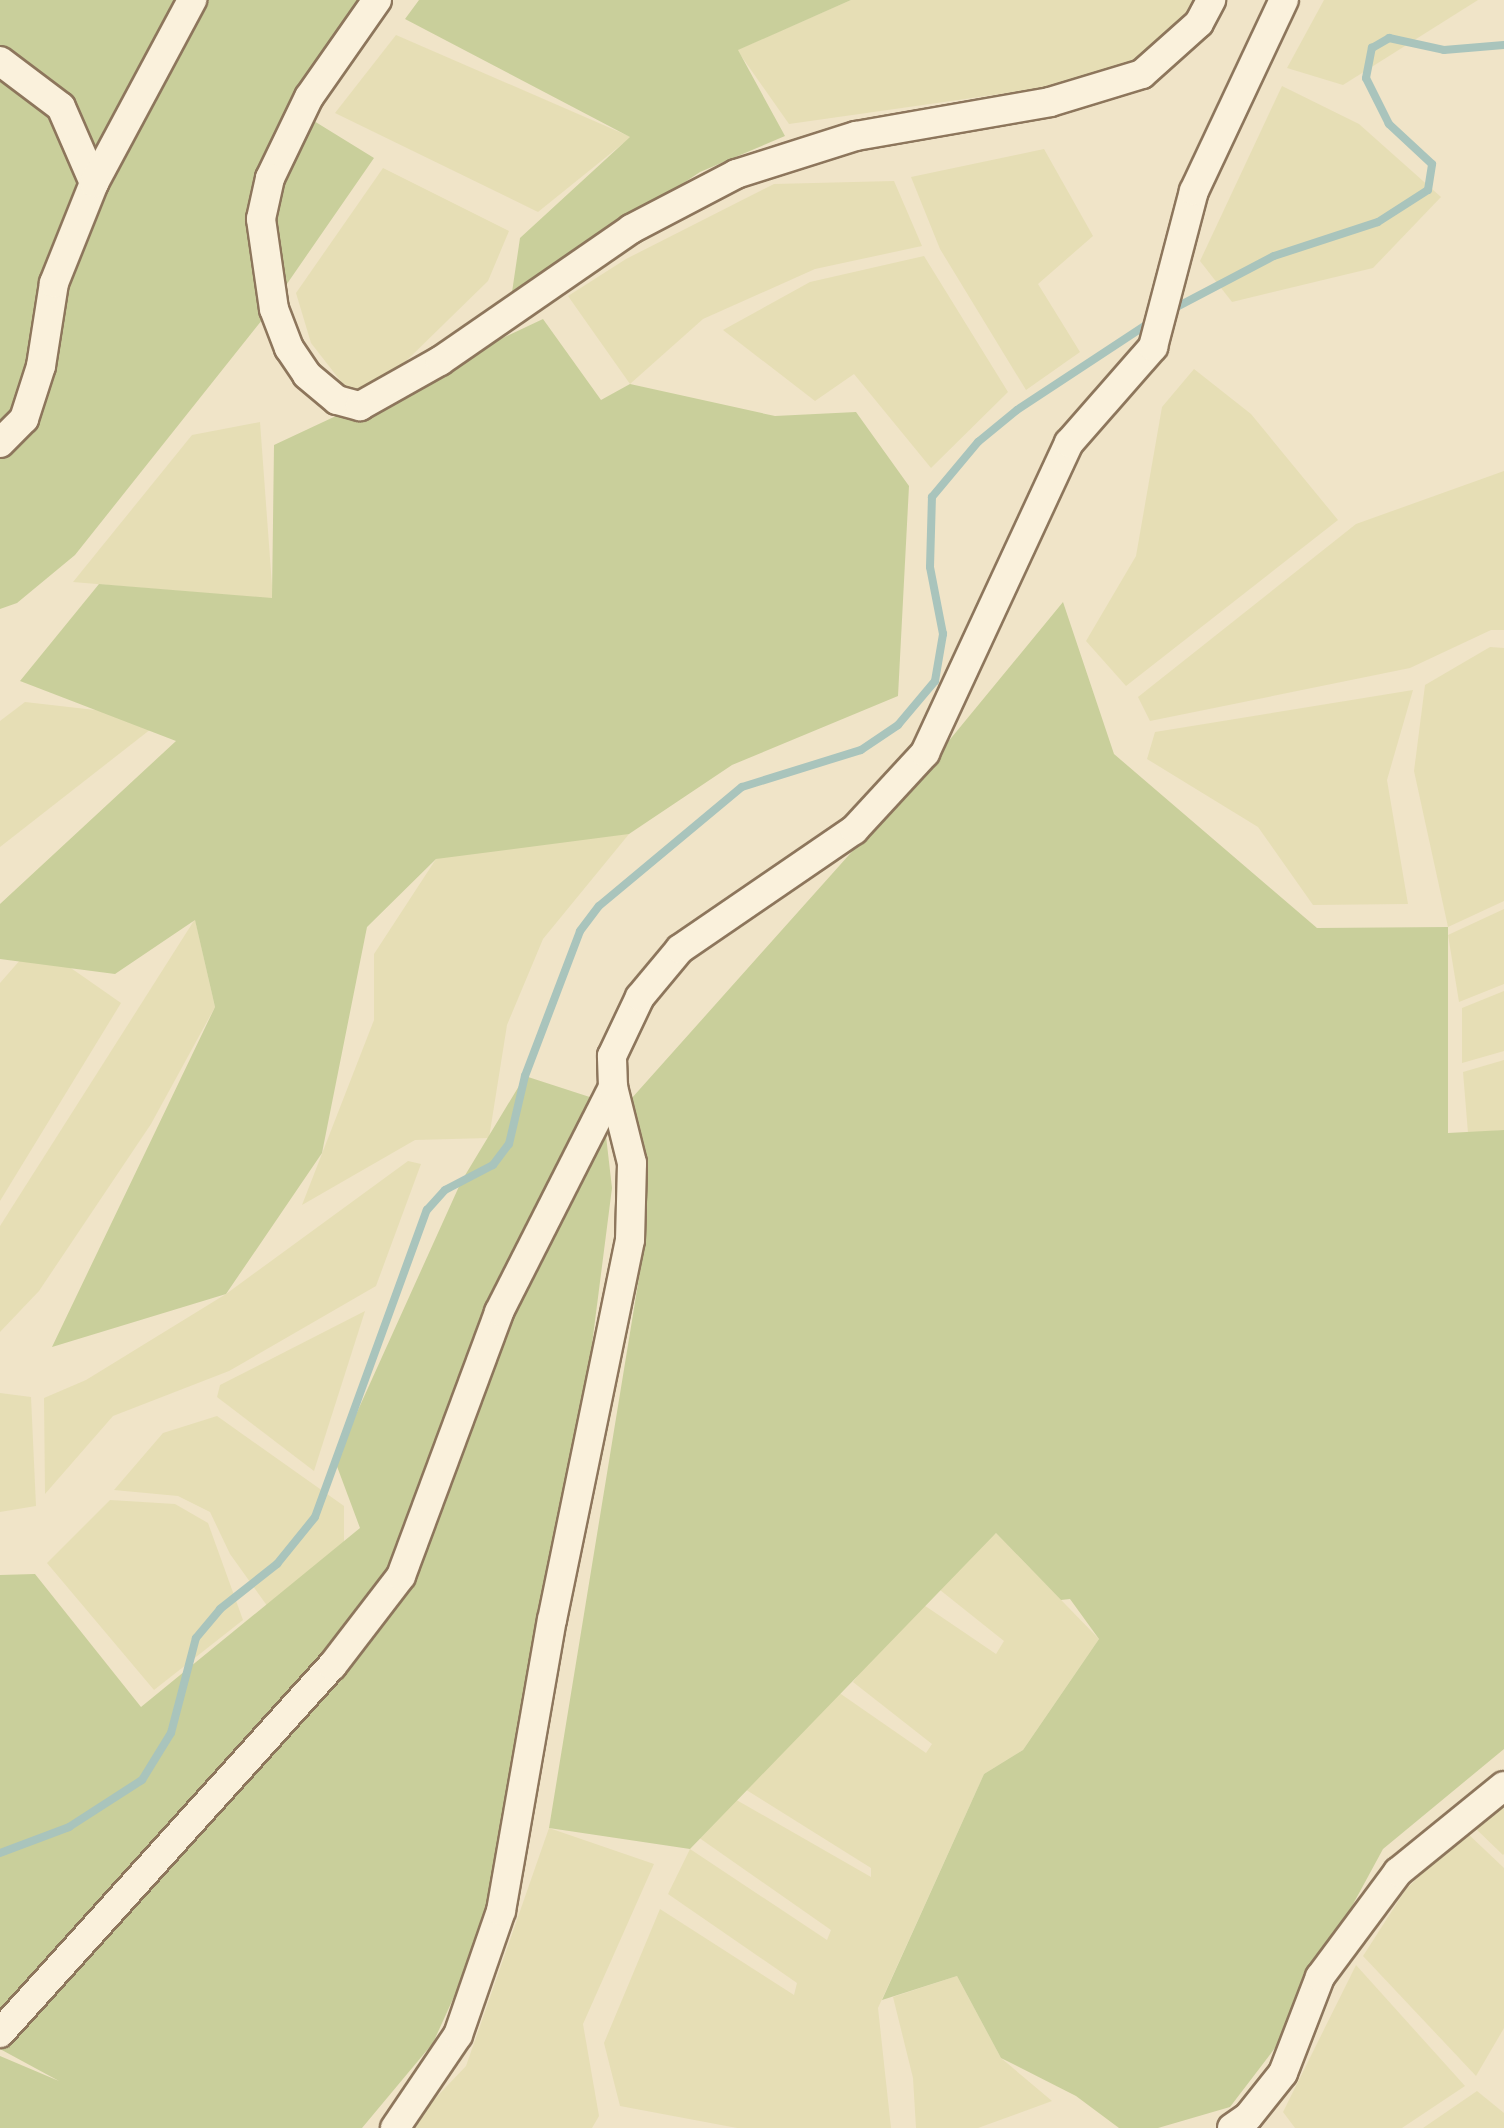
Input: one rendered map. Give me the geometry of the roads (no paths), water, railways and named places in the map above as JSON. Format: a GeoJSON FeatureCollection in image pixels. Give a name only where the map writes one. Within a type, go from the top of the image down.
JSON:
{"type":"FeatureCollection","features":[{"type":"Feature","properties":{"kind":"street"},"geometry":{"type":"LineString","coordinates":[[0,443],[24,419],[41,366],[54,283],[94,183],[192,0]]}},
{"type":"Feature","properties":{"kind":"street"},"geometry":{"type":"LineString","coordinates":[[377,0],[309,97],[270,178],[261,219],[274,309],[289,348],[307,375],[337,400],[360,406],[440,361],[631,229],[736,174],[856,136],[1050,102],[1142,74],[1199,23],[1211,0]]}},
{"type":"Feature","properties":{"kind":"street"},"geometry":{"type":"LineString","coordinates":[[395,2128],[458,2035],[501,1911],[552,1620],[630,1240],[632,1163],[613,1087],[612,1056],[640,997],[680,949],[854,830],[925,753],[1069,443],[1153,347],[1194,191],[1284,0]]}},
{"type":"Feature","properties":{"kind":"street"},"geometry":{"type":"LineString","coordinates":[[0,61],[61,107],[94,183]]}},
{"type":"Feature","properties":{"kind":"street"},"geometry":{"type":"LineString","coordinates":[[0,2033],[332,1666],[401,1576],[499,1312],[613,1087]]}},
{"type":"Feature","properties":{"kind":"street"},"geometry":{"type":"LineString","coordinates":[[1232,2128],[1248,2117],[1283,2073],[1320,1977],[1398,1872],[1504,1786]]}},
{"type":"Feature","properties":{"kind":"waterway"},"geometry":{"type":"LineString","coordinates":[[1171,310],[1274,256],[1378,222],[1428,190],[1432,164],[1389,124],[1366,78],[1372,48],[1389,38],[1444,50],[1504,45]]}},
{"type":"Feature","properties":{"kind":"waterway"},"geometry":{"type":"LineString","coordinates":[[0,1853],[69,1827],[142,1780],[171,1733],[196,1638],[220,1609],[277,1564],[315,1517],[427,1210],[445,1190],[493,1165],[509,1144],[525,1076],[580,931],[599,906],[742,787],[861,750],[898,725],[935,681],[943,634],[930,567],[932,497],[978,442],[1017,410],[1152,321]]}}]}
